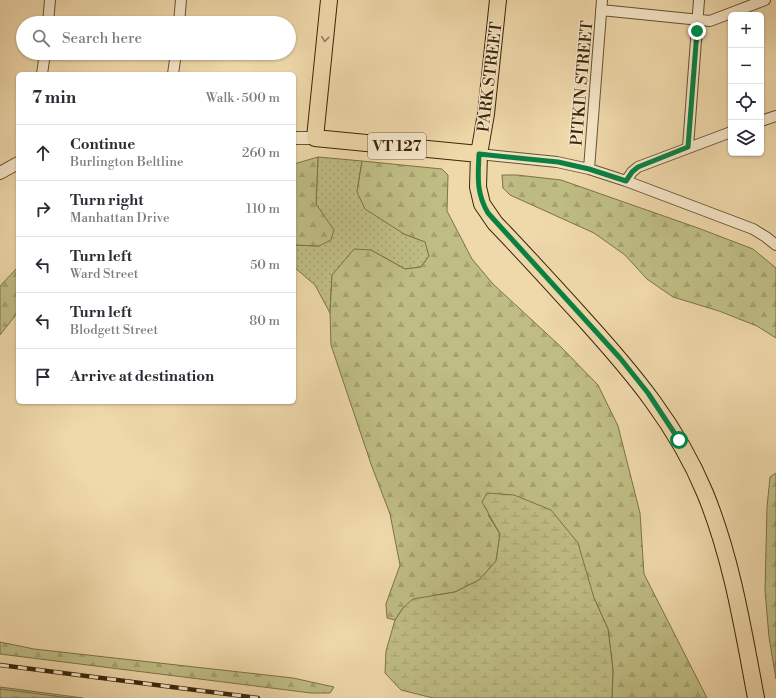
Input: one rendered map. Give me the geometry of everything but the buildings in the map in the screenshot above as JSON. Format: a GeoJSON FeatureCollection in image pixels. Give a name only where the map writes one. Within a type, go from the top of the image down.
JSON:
{"type":"FeatureCollection","features":[{"type":"Feature","properties":{"kind":"main road"},"geometry":{"type":"LineString","coordinates":[[314,138],[329,0]]}},
{"type":"Feature","properties":{"kind":"main road","name":"PARK STREET"},"geometry":{"type":"LineString","coordinates":[[498,0],[486,114],[479,154],[478,187],[482,204],[488,213],[624,364],[648,393],[664,416],[688,457],[705,492],[716,520],[730,569],[742,621],[756,698]]}},
{"type":"Feature","properties":{"kind":"main road","name":"VT 127"},"geometry":{"type":"LineString","coordinates":[[314,138],[479,154]]}},
{"type":"Feature","properties":{"kind":"street"},"geometry":{"type":"LineString","coordinates":[[49,16],[50,0]]}},
{"type":"Feature","properties":{"kind":"street"},"geometry":{"type":"LineString","coordinates":[[180,16],[181,0]]}},
{"type":"Feature","properties":{"kind":"street"},"geometry":{"type":"LineString","coordinates":[[688,147],[699,0]]}},
{"type":"Feature","properties":{"kind":"street"},"geometry":{"type":"LineString","coordinates":[[602,5],[710,21],[766,0]]}},
{"type":"Feature","properties":{"kind":"street","name":"PITKIN STREET"},"geometry":{"type":"LineString","coordinates":[[589,169],[602,5]]}},
{"type":"Feature","properties":{"kind":"street"},"geometry":{"type":"LineString","coordinates":[[42,72],[44,60]]}},
{"type":"Feature","properties":{"kind":"street"},"geometry":{"type":"LineString","coordinates":[[173,72],[175,60]]}},
{"type":"Feature","properties":{"kind":"street"},"geometry":{"type":"LineString","coordinates":[[764,120],[776,116]]}},
{"type":"Feature","properties":{"kind":"street"},"geometry":{"type":"LineString","coordinates":[[626,181],[632,172],[638,167],[728,133]]}},
{"type":"Feature","properties":{"kind":"street"},"geometry":{"type":"LineString","coordinates":[[296,138],[314,138]]}},
{"type":"Feature","properties":{"kind":"street"},"geometry":{"type":"LineString","coordinates":[[479,154],[558,162],[589,169],[626,181],[752,229],[766,236],[776,245]]}},
{"type":"Feature","properties":{"kind":"street"},"geometry":{"type":"LineString","coordinates":[[0,173],[16,164]]}},
{"type":"Feature","properties":{"kind":"green space"},"geometry":{"type":"Polygon","coordinates":[[[318,157],[362,161],[357,192],[404,234],[426,242],[429,256],[421,267],[405,269],[371,250],[332,275],[330,313],[315,285],[296,269],[296,245],[319,246],[316,204],[318,157]]]}},
{"type":"Feature","properties":{"kind":"green space"},"geometry":{"type":"Polygon","coordinates":[[[318,157],[316,204],[334,230],[331,240],[319,246],[296,245],[296,163],[318,157]]]}},
{"type":"Feature","properties":{"kind":"green space"},"geometry":{"type":"Polygon","coordinates":[[[362,161],[442,169],[448,175],[447,211],[472,259],[493,284],[560,346],[598,385],[618,426],[640,513],[644,574],[707,698],[612,698],[613,670],[608,629],[594,598],[488,515],[500,534],[496,561],[479,580],[455,592],[436,595],[403,608],[395,620],[387,618],[386,604],[400,565],[390,514],[371,464],[331,345],[330,313],[332,275],[354,249],[371,250],[405,269],[421,267],[429,256],[425,242],[404,234],[365,209],[357,192],[362,161]]]}},
{"type":"Feature","properties":{"kind":"green space"},"geometry":{"type":"Polygon","coordinates":[[[502,175],[517,175],[561,180],[753,249],[776,268],[776,338],[757,326],[719,311],[673,297],[647,279],[625,255],[594,233],[510,195],[503,188],[502,175]]]}},
{"type":"Feature","properties":{"kind":"green space"},"geometry":{"type":"Polygon","coordinates":[[[16,269],[16,315],[0,335],[0,286],[16,269]]]}},
{"type":"Feature","properties":{"kind":"green space"},"geometry":{"type":"Polygon","coordinates":[[[776,473],[776,679],[769,637],[765,591],[767,507],[770,477],[776,473]]]}},
{"type":"Feature","properties":{"kind":"green space"},"geometry":{"type":"Polygon","coordinates":[[[487,493],[514,495],[551,510],[578,543],[594,598],[608,629],[613,670],[612,698],[433,698],[401,690],[385,673],[386,651],[395,620],[403,608],[413,599],[455,592],[479,580],[496,561],[500,534],[482,502],[487,493]]]}},
{"type":"Feature","properties":{"kind":"green space"},"geometry":{"type":"Polygon","coordinates":[[[0,642],[34,649],[293,678],[334,687],[330,693],[311,693],[0,654],[0,642]]]}},
{"type":"Feature","properties":{"kind":"green space"},"geometry":{"type":"Polygon","coordinates":[[[0,687],[83,698],[0,698],[0,687]]]}},
{"type":"Feature","properties":{"kind":"green space"},"geometry":{"type":"Polygon","coordinates":[[[0,689],[71,698],[0,698],[0,689]]]}},
{"type":"Feature","properties":{"kind":"railway"},"geometry":{"type":"LineString","coordinates":[[0,665],[258,698]]}},
{"type":"Feature","properties":{"kind":"route"},"geometry":{"type":"LineString","coordinates":[[679,440],[648,393],[620,358],[495,223],[488,213],[482,204],[478,187],[479,154],[558,162],[589,169],[626,181],[632,172],[638,167],[688,147],[697,31]]}}]}
